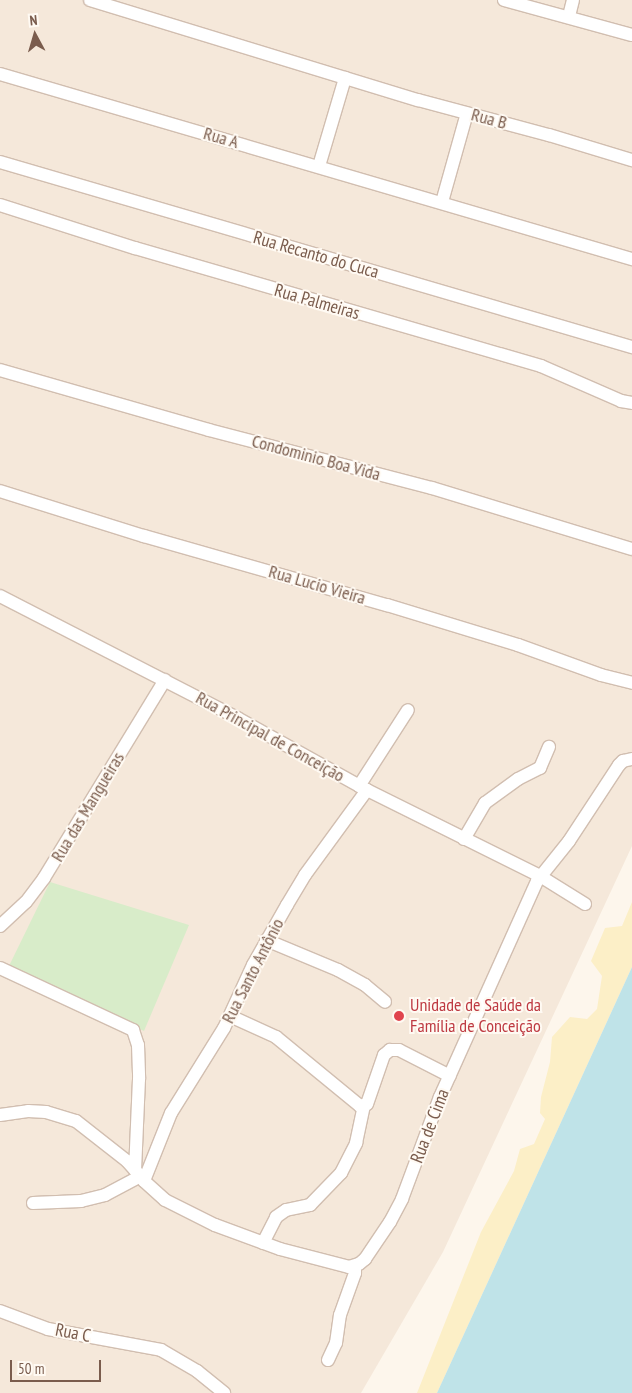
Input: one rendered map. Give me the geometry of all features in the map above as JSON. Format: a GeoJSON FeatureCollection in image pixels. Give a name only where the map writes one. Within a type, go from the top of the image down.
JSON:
{"type":"FeatureCollection","features":[{"type":"Feature","properties":{"kind":"street","name":"Rua B"},"geometry":{"type":"LineString","coordinates":[[90,0],[345,78],[632,160]]}},
{"type":"Feature","properties":{"kind":"street"},"geometry":{"type":"LineString","coordinates":[[504,0],[569,16],[632,35]]}},
{"type":"Feature","properties":{"kind":"street"},"geometry":{"type":"LineString","coordinates":[[569,16],[573,0]]}},
{"type":"Feature","properties":{"kind":"street","name":"Rua A"},"geometry":{"type":"LineString","coordinates":[[0,74],[632,259]]}},
{"type":"Feature","properties":{"kind":"street"},"geometry":{"type":"LineString","coordinates":[[319,166],[345,78]]}},
{"type":"Feature","properties":{"kind":"street"},"geometry":{"type":"LineString","coordinates":[[442,202],[466,113]]}},
{"type":"Feature","properties":{"kind":"street","name":"Rua Recanto do Cuca"},"geometry":{"type":"LineString","coordinates":[[0,162],[632,347]]}},
{"type":"Feature","properties":{"kind":"street","name":"Rua Palmeiras"},"geometry":{"type":"LineString","coordinates":[[0,205],[135,248],[541,366],[616,399],[632,403]]}},
{"type":"Feature","properties":{"kind":"street","name":"Condominio Boa Vida"},"geometry":{"type":"LineString","coordinates":[[0,370],[210,430],[432,488],[632,548]]}},
{"type":"Feature","properties":{"kind":"street","name":"Rua Lucio Vieira"},"geometry":{"type":"LineString","coordinates":[[0,491],[144,536],[387,605],[518,645],[601,675],[632,683]]}},
{"type":"Feature","properties":{"kind":"street","name":"Rua Principal de Conceição"},"geometry":{"type":"LineString","coordinates":[[0,596],[165,680],[363,788],[540,876],[585,904]]}},
{"type":"Feature","properties":{"kind":"street","name":"Rua das Mangueiras"},"geometry":{"type":"LineString","coordinates":[[0,926],[26,902],[44,878],[165,680]]}},
{"type":"Feature","properties":{"kind":"street","name":"Rua Santo Antônio"},"geometry":{"type":"LineString","coordinates":[[140,1176],[152,1159],[171,1113],[230,1016],[266,940],[305,875],[363,788],[408,710]]}},
{"type":"Feature","properties":{"kind":"street"},"geometry":{"type":"LineString","coordinates":[[464,839],[485,803],[518,779],[537,770],[549,747]]}},
{"type":"Feature","properties":{"kind":"street","name":"Rua de Cima"},"geometry":{"type":"LineString","coordinates":[[355,1266],[362,1262],[373,1248],[402,1199],[430,1120],[526,902],[540,876],[561,852],[599,793],[628,760]]}},
{"type":"Feature","properties":{"kind":"street"},"geometry":{"type":"LineString","coordinates":[[266,940],[338,970],[365,985],[385,1002]]}},
{"type":"Feature","properties":{"kind":"street"},"geometry":{"type":"LineString","coordinates":[[0,968],[130,1027],[137,1038],[139,1059],[140,1176]]}},
{"type":"Feature","properties":{"kind":"street"},"geometry":{"type":"LineString","coordinates":[[230,1016],[276,1037],[356,1105],[364,1106]]}},
{"type":"Feature","properties":{"kind":"street"},"geometry":{"type":"LineString","coordinates":[[263,1243],[276,1217],[286,1210],[310,1204],[341,1173],[356,1144],[364,1106],[371,1096],[384,1055],[390,1050],[399,1050],[450,1076]]}},
{"type":"Feature","properties":{"kind":"street"},"geometry":{"type":"LineString","coordinates":[[0,1115],[28,1111],[46,1112],[76,1121],[117,1153],[155,1192],[187,1212],[263,1243],[344,1266],[355,1266],[355,1274],[340,1315],[336,1344],[328,1360]]}},
{"type":"Feature","properties":{"kind":"street"},"geometry":{"type":"LineString","coordinates":[[33,1203],[81,1200],[105,1194],[140,1176]]}},
{"type":"Feature","properties":{"kind":"street","name":"Rua C"},"geometry":{"type":"LineString","coordinates":[[0,1311],[48,1329],[161,1350],[190,1366],[224,1393]]}},
{"type":"Feature","properties":{"kind":"shaded area"},"geometry":{"type":"Polygon","coordinates":[[[0,0],[632,0],[632,846],[443,1252],[361,1393],[0,1393],[0,0]]]}},
{"type":"Feature","properties":{"kind":"green space"},"geometry":{"type":"Polygon","coordinates":[[[50,882],[189,925],[144,1031],[8,968],[50,882]]]}},
{"type":"Feature","properties":{"kind":"sand"},"geometry":{"type":"Polygon","coordinates":[[[632,902],[632,967],[437,1393],[417,1393],[481,1232],[514,1171],[520,1149],[534,1144],[545,1119],[540,1113],[541,1097],[550,1062],[552,1037],[570,1017],[587,1019],[597,1009],[602,976],[591,961],[605,928],[622,926],[632,902]]]}},
{"type":"Feature","properties":{"kind":"water"},"geometry":{"type":"Polygon","coordinates":[[[632,967],[632,1393],[437,1393],[632,967]]]}},
{"type":"Feature","properties":{"kind":"place","name":"Unidade de Saúde da Família de Conceição"},"geometry":{"type":"Point","coordinates":[399,1016]}}]}
